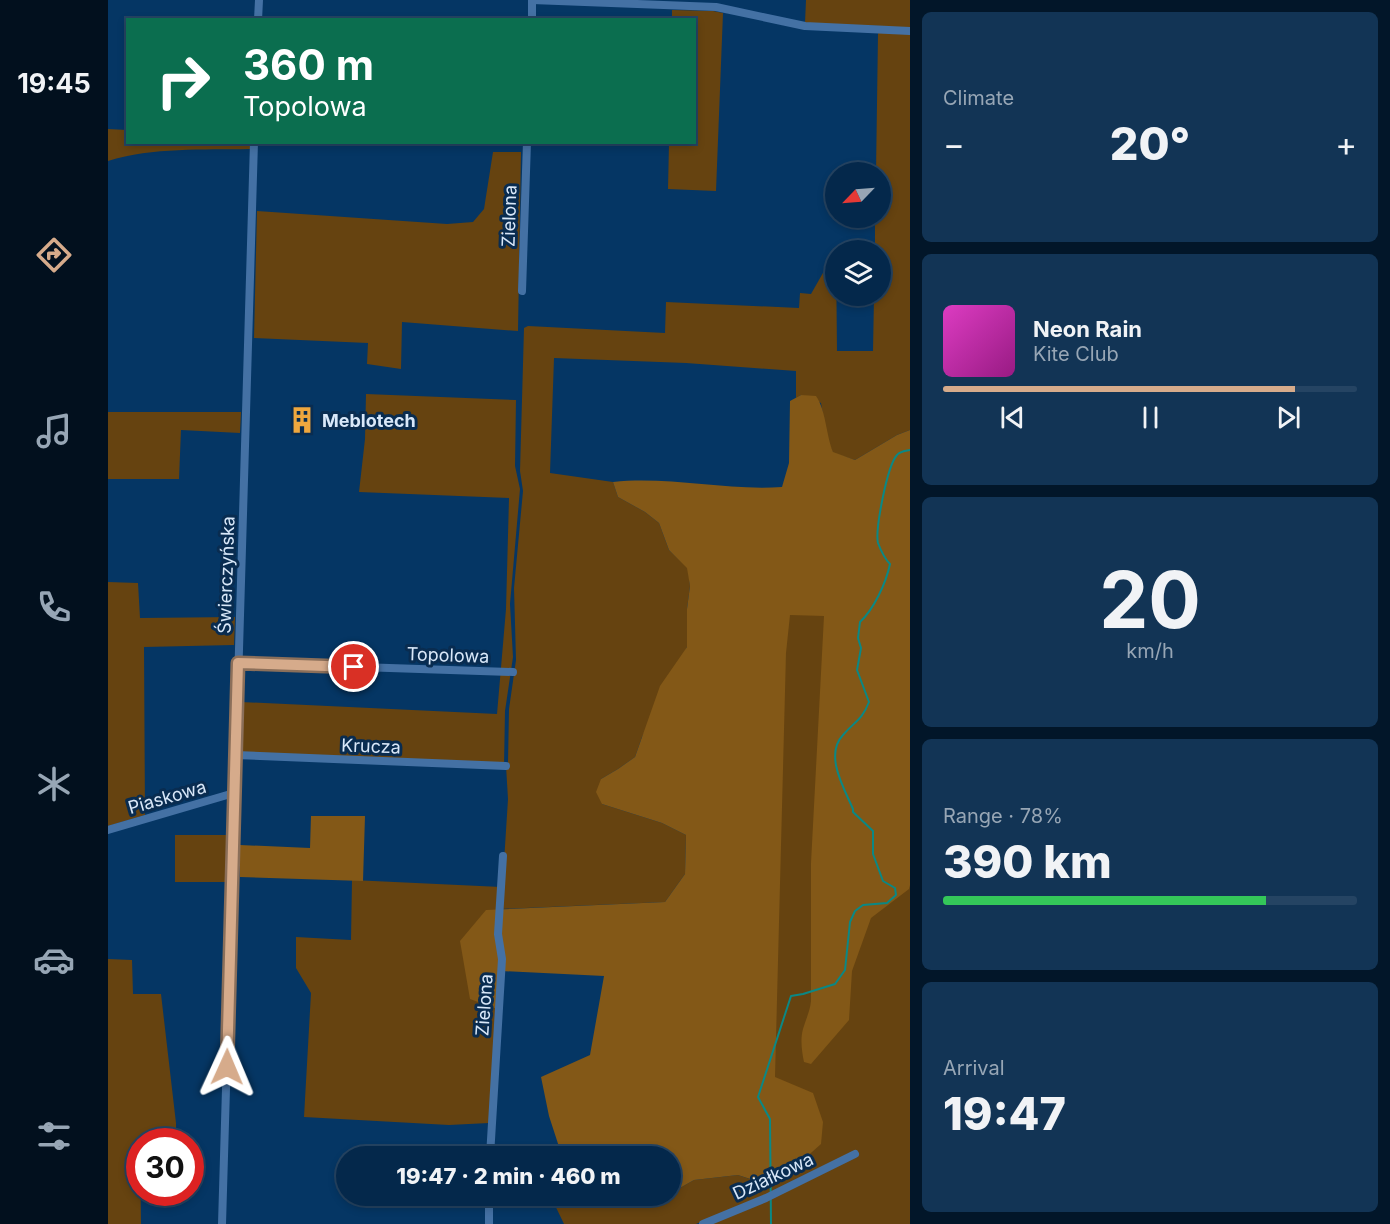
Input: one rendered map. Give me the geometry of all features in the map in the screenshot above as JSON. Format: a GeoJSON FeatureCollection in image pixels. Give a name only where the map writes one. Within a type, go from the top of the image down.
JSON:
{"type":"FeatureCollection","features":[{"type":"Feature","properties":{"kind":"street"},"geometry":{"type":"LineString","coordinates":[[258,18],[259,0]]}},
{"type":"Feature","properties":{"kind":"street"},"geometry":{"type":"LineString","coordinates":[[532,18],[532,0],[716,7],[805,26],[910,31]]}},
{"type":"Feature","properties":{"kind":"street","name":"Świerczyńska"},"geometry":{"type":"LineString","coordinates":[[222,1224],[254,144]]}},
{"type":"Feature","properties":{"kind":"street","name":"Zielona"},"geometry":{"type":"LineString","coordinates":[[522,291],[527,144]]}},
{"type":"Feature","properties":{"kind":"street","name":"Topolowa"},"geometry":{"type":"LineString","coordinates":[[238,663],[513,672]]}},
{"type":"Feature","properties":{"kind":"street","name":"Krucza"},"geometry":{"type":"LineString","coordinates":[[235,755],[506,766]]}},
{"type":"Feature","properties":{"kind":"street","name":"Piaskowa"},"geometry":{"type":"LineString","coordinates":[[108,830],[234,793]]}},
{"type":"Feature","properties":{"kind":"street","name":"Zielona"},"geometry":{"type":"LineString","coordinates":[[491,1146],[502,959],[498,934],[503,856]]}},
{"type":"Feature","properties":{"kind":"street","name":"Działkowa"},"geometry":{"type":"LineString","coordinates":[[704,1224],[766,1198],[855,1155]]}},
{"type":"Feature","properties":{"kind":"street"},"geometry":{"type":"LineString","coordinates":[[489,1206],[489,1224]]}},
{"type":"Feature","properties":{"kind":"shaded area"},"geometry":{"type":"Polygon","coordinates":[[[806,0],[910,0],[910,430],[897,435],[855,460],[833,453],[827,439],[821,403],[801,395],[796,398],[796,371],[686,363],[554,358],[550,473],[613,482],[618,497],[659,523],[669,550],[688,568],[690,586],[687,609],[687,647],[642,737],[635,757],[601,779],[602,804],[662,823],[686,835],[685,874],[665,902],[501,909],[508,799],[506,766],[509,709],[516,660],[514,588],[523,491],[520,471],[524,328],[528,326],[665,333],[666,302],[799,308],[800,293],[811,294],[825,269],[825,306],[837,306],[837,351],[873,351],[874,306],[891,306],[891,240],[875,240],[875,228],[891,228],[891,162],[876,162],[880,26],[805,23],[806,0]]]}},
{"type":"Feature","properties":{"kind":"shaded area"},"geometry":{"type":"Polygon","coordinates":[[[672,10],[723,13],[716,191],[668,189],[669,144],[696,144],[696,18],[672,18],[672,10]]]}},
{"type":"Feature","properties":{"kind":"shaded area"},"geometry":{"type":"Polygon","coordinates":[[[108,129],[126,130],[126,144],[250,144],[250,149],[160,151],[108,161],[108,129]]]}},
{"type":"Feature","properties":{"kind":"shaded area"},"geometry":{"type":"Polygon","coordinates":[[[493,152],[521,152],[518,331],[402,322],[401,369],[367,364],[368,343],[254,338],[257,211],[447,224],[473,222],[484,209],[493,152]]]}},
{"type":"Feature","properties":{"kind":"shaded area"},"geometry":{"type":"Polygon","coordinates":[[[366,394],[516,400],[515,466],[520,489],[510,604],[513,657],[505,711],[504,766],[240,752],[241,702],[497,714],[506,609],[509,498],[359,492],[365,439],[366,394]]]}},
{"type":"Feature","properties":{"kind":"shaded area"},"geometry":{"type":"Polygon","coordinates":[[[801,395],[816,396],[824,415],[833,452],[855,460],[897,435],[910,430],[910,885],[909,889],[871,918],[852,971],[849,1020],[811,1064],[804,1062],[802,1037],[811,1001],[811,863],[824,616],[790,615],[786,653],[775,1077],[813,1093],[823,1122],[821,1144],[769,1185],[738,1175],[694,1180],[681,1187],[681,1146],[559,1146],[549,1116],[541,1077],[590,1055],[604,976],[501,971],[497,1009],[470,999],[460,941],[486,910],[665,902],[685,874],[686,835],[662,823],[602,804],[596,792],[601,779],[635,757],[660,686],[687,647],[687,609],[690,586],[687,568],[669,550],[659,523],[618,497],[613,482],[655,481],[761,488],[782,487],[789,463],[790,401],[801,395]]]}},
{"type":"Feature","properties":{"kind":"shaded area"},"geometry":{"type":"Polygon","coordinates":[[[108,412],[241,412],[240,433],[181,430],[179,479],[108,479],[108,412]]]}},
{"type":"Feature","properties":{"kind":"shaded area"},"geometry":{"type":"Polygon","coordinates":[[[108,582],[138,583],[140,618],[235,617],[234,645],[144,647],[145,815],[108,826],[108,582]]]}},
{"type":"Feature","properties":{"kind":"shaded area"},"geometry":{"type":"Polygon","coordinates":[[[787,602],[910,607],[910,1224],[709,1224],[767,1194],[696,1224],[564,1224],[555,1206],[681,1206],[681,1187],[694,1180],[738,1175],[768,1185],[787,602]]]}},
{"type":"Feature","properties":{"kind":"shaded area"},"geometry":{"type":"Polygon","coordinates":[[[311,816],[365,816],[363,881],[240,877],[240,845],[310,848],[311,816]]]}},
{"type":"Feature","properties":{"kind":"shaded area"},"geometry":{"type":"Polygon","coordinates":[[[175,835],[228,835],[228,882],[175,882],[175,835]]]}},
{"type":"Feature","properties":{"kind":"shaded area"},"geometry":{"type":"Polygon","coordinates":[[[352,880],[501,887],[497,1009],[489,1123],[449,1125],[304,1117],[311,993],[296,968],[296,937],[351,940],[352,880]]]}},
{"type":"Feature","properties":{"kind":"shaded area"},"geometry":{"type":"Polygon","coordinates":[[[108,959],[132,960],[133,994],[161,994],[176,1128],[126,1128],[126,1206],[141,1206],[141,1224],[108,1224],[108,959]]]}},
{"type":"Feature","properties":{"kind":"waterway"},"geometry":{"type":"LineString","coordinates":[[771,1224],[770,1119],[758,1097],[791,996],[835,984],[845,970],[850,922],[855,911],[863,905],[887,903],[896,895],[895,888],[883,881],[873,854],[873,831],[853,812],[841,782],[835,762],[835,752],[843,735],[861,717],[869,702],[857,670],[861,648],[858,638],[860,622],[879,595],[890,564],[878,543],[878,525],[889,472],[898,454],[910,450]]}},
{"type":"Feature","properties":{"kind":"place","name":"Meblotech"},"geometry":{"type":"Point","coordinates":[302,420]}},
{"type":"Feature","properties":{"kind":"route"},"geometry":{"type":"LineString","coordinates":[[227,1067],[238,663],[354,667]]}}]}
